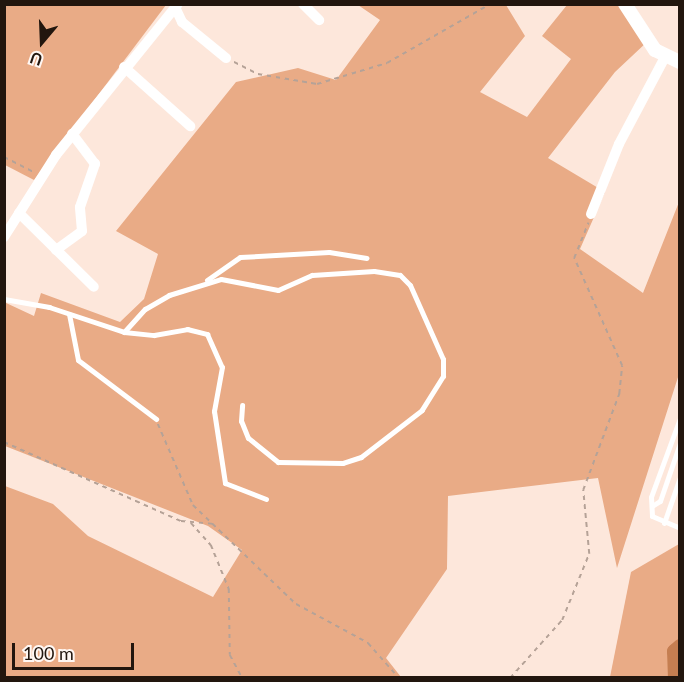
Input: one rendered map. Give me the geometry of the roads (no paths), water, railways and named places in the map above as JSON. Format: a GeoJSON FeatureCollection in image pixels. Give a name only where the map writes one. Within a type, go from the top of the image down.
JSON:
{"type":"FeatureCollection","features":[{"type":"Feature","properties":{"kind":"main road"},"geometry":{"type":"LineString","coordinates":[[625,4],[646,40],[665,57],[680,62]]}},
{"type":"Feature","properties":{"kind":"street"},"geometry":{"type":"LineString","coordinates":[[303,4],[319,20]]}},
{"type":"Feature","properties":{"kind":"street"},"geometry":{"type":"LineString","coordinates":[[177,6],[182,22],[226,58]]}},
{"type":"Feature","properties":{"kind":"street"},"geometry":{"type":"LineString","coordinates":[[4,237],[42,176],[72,134],[124,67],[177,6]]}},
{"type":"Feature","properties":{"kind":"street"},"geometry":{"type":"LineString","coordinates":[[591,214],[619,144],[665,57]]}},
{"type":"Feature","properties":{"kind":"street"},"geometry":{"type":"LineString","coordinates":[[124,67],[190,126]]}},
{"type":"Feature","properties":{"kind":"street"},"geometry":{"type":"LineString","coordinates":[[56,250],[82,231],[80,207],[95,164],[72,134]]}},
{"type":"Feature","properties":{"kind":"street"},"geometry":{"type":"LineString","coordinates":[[19,213],[94,287]]}},
{"type":"Feature","properties":{"kind":"lane"},"geometry":{"type":"LineString","coordinates":[[124,332],[145,309],[206,282],[240,256],[329,252],[367,258]]}},
{"type":"Feature","properties":{"kind":"lane"},"geometry":{"type":"LineString","coordinates":[[206,282],[238,279],[278,290],[334,271],[400,275],[410,285],[442,359],[443,376],[422,410],[361,457],[343,463],[278,462],[265,456],[241,421],[242,405]]}},
{"type":"Feature","properties":{"kind":"lane"},"geometry":{"type":"LineString","coordinates":[[4,299],[69,314],[124,332],[195,329],[213,340],[222,367],[214,411],[225,483],[266,499]]}},
{"type":"Feature","properties":{"kind":"lane"},"geometry":{"type":"LineString","coordinates":[[69,314],[78,360],[156,419]]}},
{"type":"Feature","properties":{"kind":"lane"},"geometry":{"type":"LineString","coordinates":[[680,418],[652,506],[652,516],[680,528]]}},
{"type":"Feature","properties":{"kind":"lane"},"geometry":{"type":"LineString","coordinates":[[652,506],[660,501],[680,443]]}},
{"type":"Feature","properties":{"kind":"lane"},"geometry":{"type":"LineString","coordinates":[[664,522],[680,477]]}},
{"type":"Feature","properties":{"kind":"waterway"},"geometry":{"type":"LineString","coordinates":[[675,678],[674,651],[680,646]]}}]}
